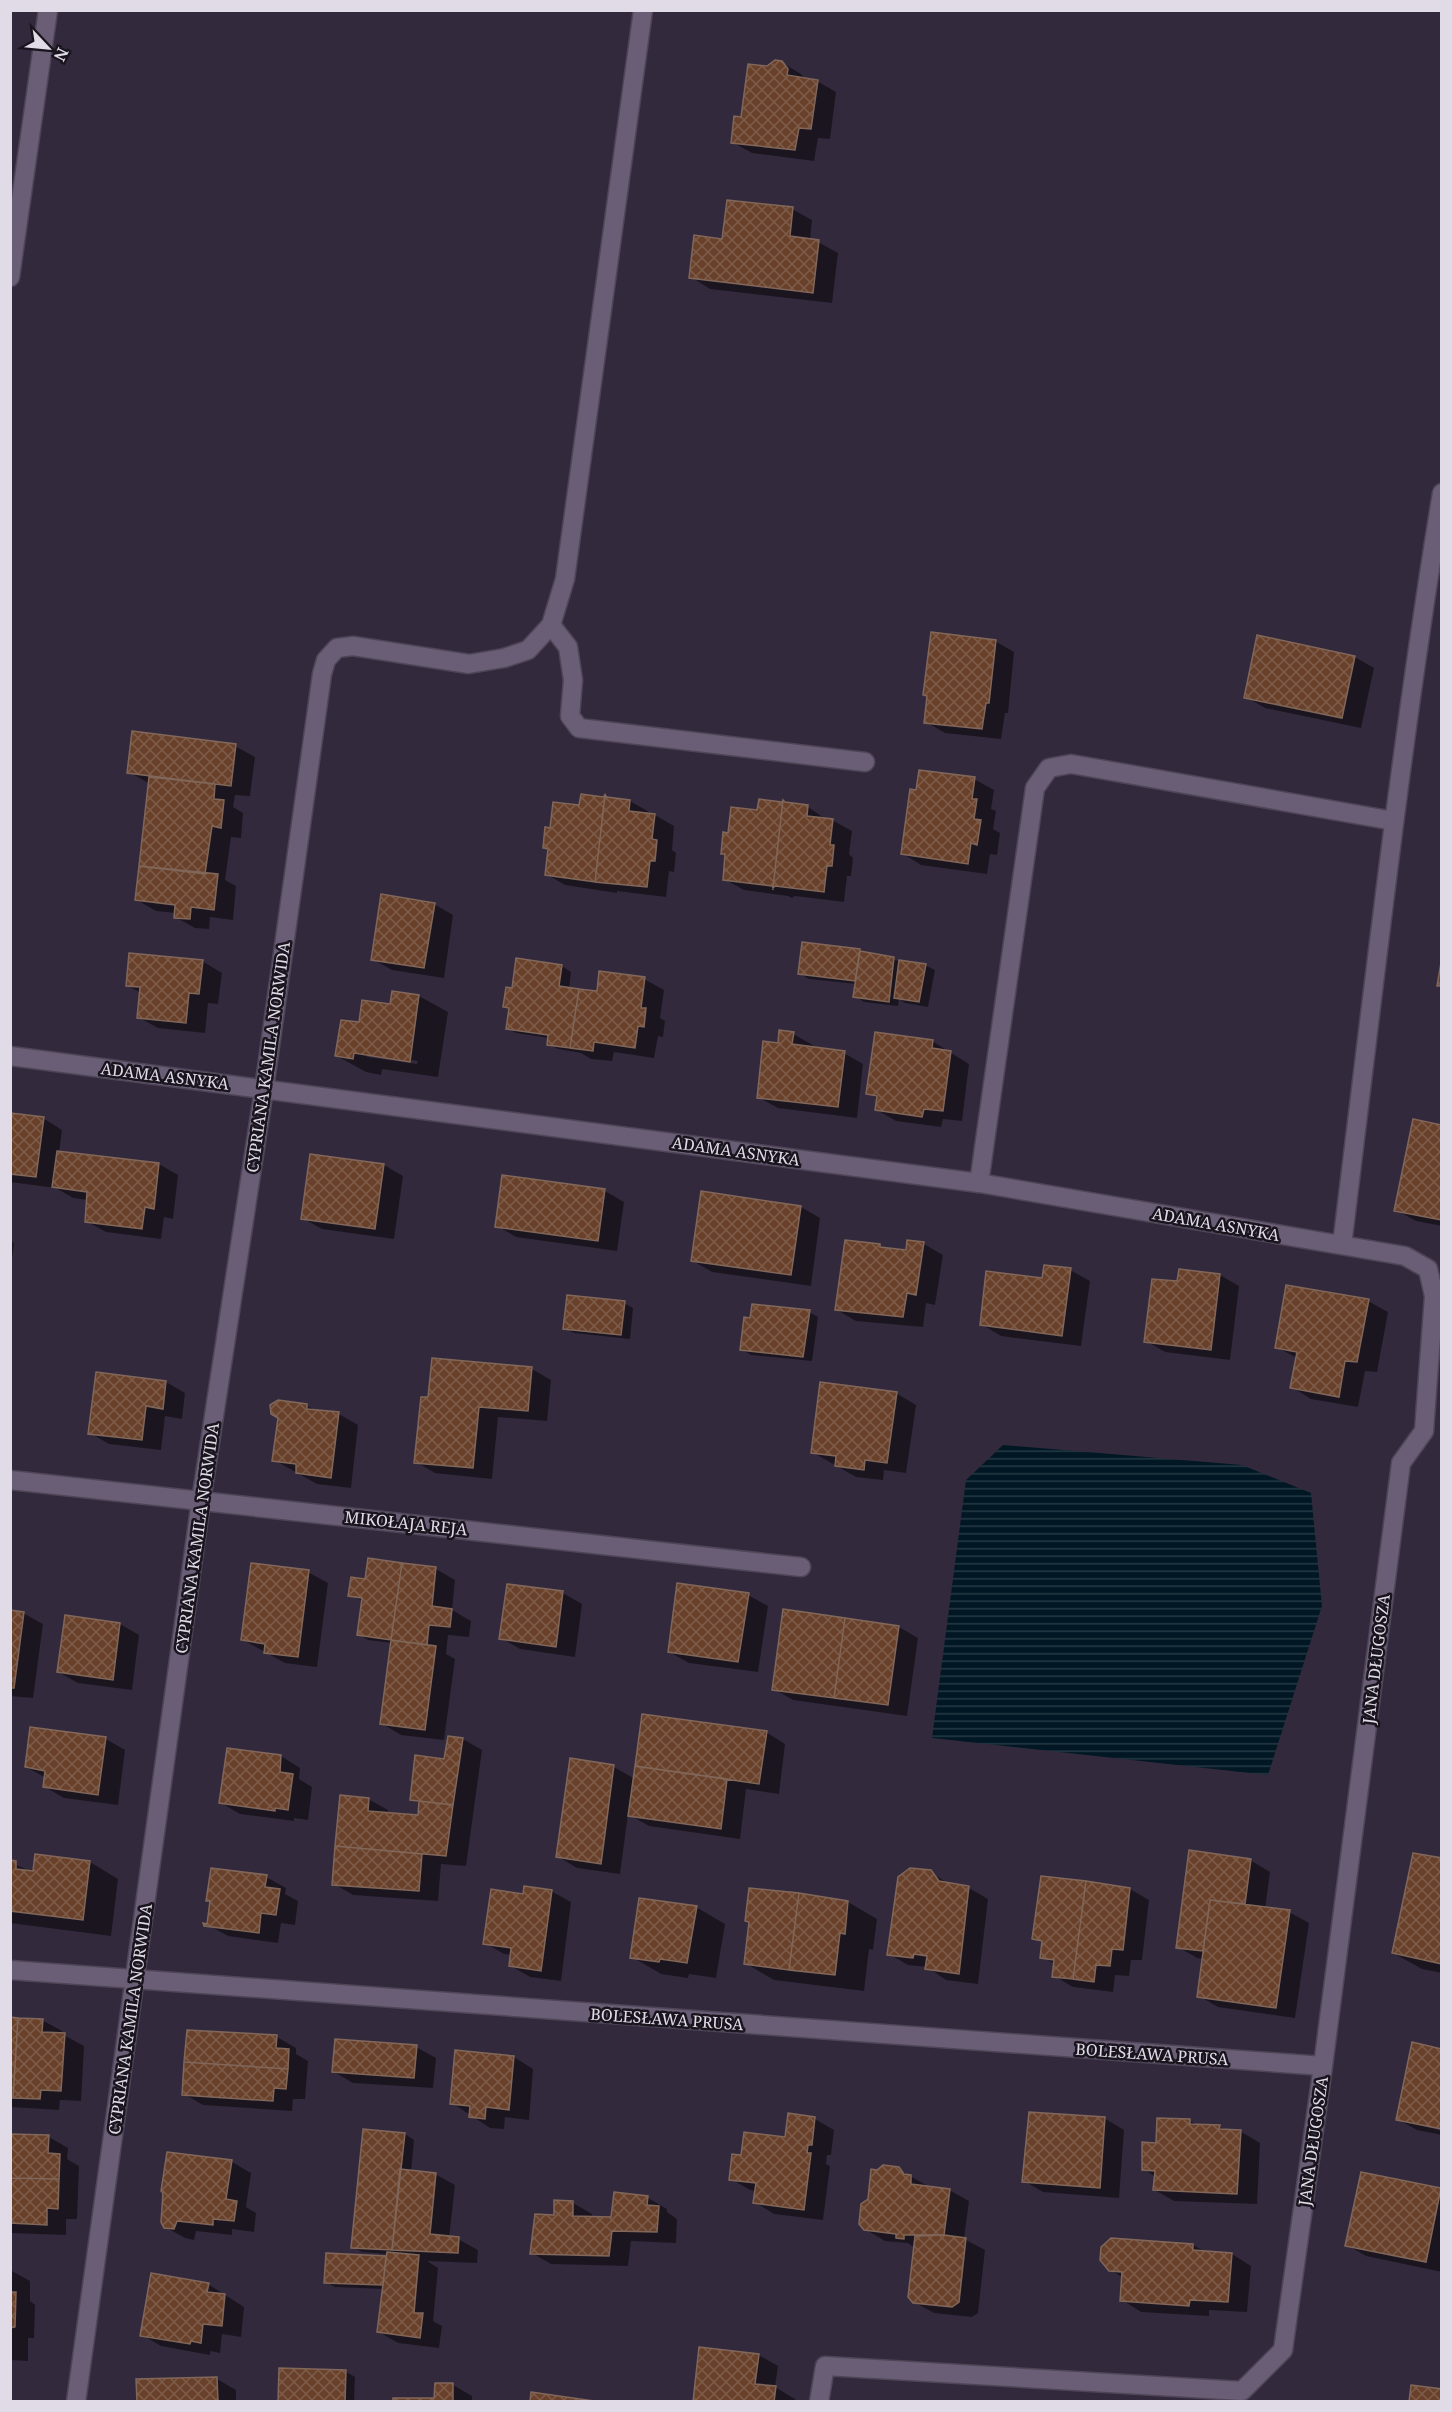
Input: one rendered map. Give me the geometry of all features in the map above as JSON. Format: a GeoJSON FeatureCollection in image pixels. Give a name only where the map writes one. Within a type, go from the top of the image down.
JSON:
{"type":"FeatureCollection","features":[{"type":"Feature","properties":{"kind":"street"},"geometry":{"type":"LineString","coordinates":[[10,277],[48,10]]}},
{"type":"Feature","properties":{"kind":"street"},"geometry":{"type":"LineString","coordinates":[[643,10],[565,579],[551,625],[568,647],[573,680],[570,716],[579,728],[864,762]]}},
{"type":"Feature","properties":{"kind":"street"},"geometry":{"type":"LineString","coordinates":[[1342,1245],[1394,821],[1420,629],[1442,492]]}},
{"type":"Feature","properties":{"kind":"street","name":"CYPRIANA KAMILA NORWIDA"},"geometry":{"type":"LineString","coordinates":[[76,2402],[201,1501],[264,1089],[322,674],[326,660],[337,648],[353,646],[469,664],[504,658],[528,650],[551,625]]}},
{"type":"Feature","properties":{"kind":"street"},"geometry":{"type":"LineString","coordinates":[[979,1183],[1035,788],[1048,768],[1071,764],[1394,821]]}},
{"type":"Feature","properties":{"kind":"street","name":"ADAMA ASNYKA"},"geometry":{"type":"LineString","coordinates":[[10,1056],[979,1183],[1405,1256],[1428,1269],[1434,1296]]}},
{"type":"Feature","properties":{"kind":"street","name":"JANA DŁUGOSZA"},"geometry":{"type":"LineString","coordinates":[[819,2402],[825,2366],[1242,2391],[1283,2350],[1323,2066],[1401,1463],[1433,1432],[1434,1296]]}},
{"type":"Feature","properties":{"kind":"street","name":"MIKOŁAJA REJA"},"geometry":{"type":"LineString","coordinates":[[10,1480],[801,1567]]}},
{"type":"Feature","properties":{"kind":"street","name":"BOLESŁAWA PRUSA"},"geometry":{"type":"LineString","coordinates":[[10,1970],[1323,2066]]}},
{"type":"Feature","properties":{"kind":"water"},"geometry":{"type":"Polygon","coordinates":[[[1003,1445],[1242,1465],[1311,1493],[1322,1606],[1268,1775],[932,1738],[966,1480],[1003,1445]]]}},
{"type":"Feature","properties":{"kind":"building"},"geometry":{"type":"Polygon","coordinates":[[[775,60],[782,61],[788,69],[787,75],[818,80],[811,129],[799,128],[795,150],[731,143],[734,116],[741,117],[748,64],[767,66],[775,60]]]}},
{"type":"Feature","properties":{"kind":"building"},"geometry":{"type":"Polygon","coordinates":[[[727,200],[793,207],[790,236],[819,240],[813,293],[689,278],[694,235],[722,239],[727,200]]]}},
{"type":"Feature","properties":{"kind":"building"},"geometry":{"type":"Polygon","coordinates":[[[931,632],[996,640],[989,703],[986,703],[982,729],[924,723],[927,696],[923,695],[931,632]]]}},
{"type":"Feature","properties":{"kind":"building"},"geometry":{"type":"Polygon","coordinates":[[[1257,635],[1355,656],[1342,718],[1244,698],[1257,635]]]}},
{"type":"Feature","properties":{"kind":"building"},"geometry":{"type":"Polygon","coordinates":[[[132,731],[236,744],[231,786],[127,773],[132,731]]]}},
{"type":"Feature","properties":{"kind":"building"},"geometry":{"type":"Polygon","coordinates":[[[919,770],[975,777],[972,799],[977,799],[974,819],[981,820],[977,845],[971,843],[968,864],[901,854],[910,789],[916,790],[919,770]]]}},
{"type":"Feature","properties":{"kind":"building"},"geometry":{"type":"Polygon","coordinates":[[[149,777],[215,784],[214,799],[224,800],[221,828],[212,826],[205,874],[139,866],[149,777]]]}},
{"type":"Feature","properties":{"kind":"building"},"geometry":{"type":"Polygon","coordinates":[[[581,794],[603,797],[605,795],[595,882],[545,875],[548,849],[543,848],[545,827],[550,828],[553,802],[579,805],[581,794]]]}},
{"type":"Feature","properties":{"kind":"building"},"geometry":{"type":"Polygon","coordinates":[[[605,795],[630,800],[629,811],[655,814],[652,839],[657,840],[655,861],[650,861],[647,887],[595,882],[605,795]]]}},
{"type":"Feature","properties":{"kind":"building"},"geometry":{"type":"Polygon","coordinates":[[[759,799],[782,802],[783,800],[773,888],[772,886],[723,880],[725,854],[721,854],[723,832],[728,833],[731,807],[757,810],[759,799]]]}},
{"type":"Feature","properties":{"kind":"building"},"geometry":{"type":"Polygon","coordinates":[[[783,800],[808,805],[807,816],[833,819],[830,845],[834,845],[832,866],[827,866],[824,892],[775,886],[773,888],[783,800]]]}},
{"type":"Feature","properties":{"kind":"building"},"geometry":{"type":"Polygon","coordinates":[[[139,866],[218,874],[214,910],[191,907],[190,919],[174,918],[175,905],[135,900],[139,866]]]}},
{"type":"Feature","properties":{"kind":"building"},"geometry":{"type":"Polygon","coordinates":[[[381,894],[435,903],[424,968],[371,960],[381,894]]]}},
{"type":"Feature","properties":{"kind":"building"},"geometry":{"type":"Polygon","coordinates":[[[802,942],[860,949],[855,981],[798,974],[802,942]]]}},
{"type":"Feature","properties":{"kind":"building"},"geometry":{"type":"Polygon","coordinates":[[[860,951],[894,957],[889,1002],[853,997],[860,951]]]}},
{"type":"Feature","properties":{"kind":"building"},"geometry":{"type":"Polygon","coordinates":[[[129,953],[203,960],[199,994],[189,993],[186,1023],[137,1018],[140,987],[126,986],[129,953]]]}},
{"type":"Feature","properties":{"kind":"building"},"geometry":{"type":"Polygon","coordinates":[[[1442,957],[1442,986],[1437,986],[1442,957]]]}},
{"type":"Feature","properties":{"kind":"building"},"geometry":{"type":"Polygon","coordinates":[[[516,958],[562,965],[559,986],[579,989],[570,1048],[547,1045],[548,1035],[506,1029],[509,1008],[503,1007],[506,987],[512,988],[516,958]]]}},
{"type":"Feature","properties":{"kind":"building"},"geometry":{"type":"Polygon","coordinates":[[[899,960],[926,964],[919,1002],[894,998],[899,960]]]}},
{"type":"Feature","properties":{"kind":"building"},"geometry":{"type":"Polygon","coordinates":[[[599,971],[645,977],[641,1008],[646,1008],[644,1027],[638,1026],[635,1048],[594,1042],[593,1051],[570,1048],[579,989],[597,991],[599,971]]]}},
{"type":"Feature","properties":{"kind":"building"},"geometry":{"type":"Polygon","coordinates":[[[392,991],[419,995],[410,1062],[354,1053],[353,1059],[335,1056],[341,1020],[359,1022],[362,1000],[390,1004],[392,991]]]}},
{"type":"Feature","properties":{"kind":"building"},"geometry":{"type":"Polygon","coordinates":[[[779,1030],[794,1032],[792,1044],[845,1051],[838,1107],[757,1098],[763,1041],[778,1043],[779,1030]]]}},
{"type":"Feature","properties":{"kind":"building"},"geometry":{"type":"Polygon","coordinates":[[[875,1032],[933,1040],[932,1048],[951,1051],[943,1111],[924,1109],[922,1117],[875,1110],[877,1096],[866,1094],[875,1032]]]}},
{"type":"Feature","properties":{"kind":"building"},"geometry":{"type":"Polygon","coordinates":[[[10,1113],[44,1117],[36,1177],[10,1174],[10,1113]]]}},
{"type":"Feature","properties":{"kind":"building"},"geometry":{"type":"Polygon","coordinates":[[[1413,1119],[1442,1125],[1442,1220],[1394,1211],[1413,1119]]]}},
{"type":"Feature","properties":{"kind":"building"},"geometry":{"type":"Polygon","coordinates":[[[57,1151],[159,1163],[154,1209],[145,1207],[142,1229],[85,1222],[87,1192],[52,1187],[57,1151]]]}},
{"type":"Feature","properties":{"kind":"building"},"geometry":{"type":"Polygon","coordinates":[[[310,1154],[384,1164],[375,1229],[301,1219],[310,1154]]]}},
{"type":"Feature","properties":{"kind":"building"},"geometry":{"type":"Polygon","coordinates":[[[502,1175],[605,1189],[598,1241],[495,1227],[502,1175]]]}},
{"type":"Feature","properties":{"kind":"building"},"geometry":{"type":"Polygon","coordinates":[[[701,1191],[801,1206],[791,1275],[691,1261],[701,1191]]]}},
{"type":"Feature","properties":{"kind":"building"},"geometry":{"type":"Polygon","coordinates":[[[845,1240],[906,1250],[907,1240],[924,1242],[916,1295],[907,1293],[903,1317],[835,1310],[845,1240]]]}},
{"type":"Feature","properties":{"kind":"building"},"geometry":{"type":"Polygon","coordinates":[[[1044,1265],[1071,1268],[1062,1336],[980,1325],[986,1271],[1042,1278],[1044,1265]]]}},
{"type":"Feature","properties":{"kind":"building"},"geometry":{"type":"Polygon","coordinates":[[[1179,1269],[1220,1274],[1211,1350],[1144,1342],[1152,1279],[1177,1281],[1179,1269]]]}},
{"type":"Feature","properties":{"kind":"building"},"geometry":{"type":"Polygon","coordinates":[[[1286,1285],[1369,1299],[1357,1362],[1345,1361],[1339,1397],[1290,1388],[1297,1352],[1275,1348],[1286,1285]]]}},
{"type":"Feature","properties":{"kind":"building"},"geometry":{"type":"Polygon","coordinates":[[[567,1295],[625,1301],[621,1335],[563,1329],[567,1295]]]}},
{"type":"Feature","properties":{"kind":"building"},"geometry":{"type":"Polygon","coordinates":[[[752,1304],[810,1310],[803,1357],[740,1350],[744,1317],[750,1318],[752,1304]]]}},
{"type":"Feature","properties":{"kind":"building"},"geometry":{"type":"Polygon","coordinates":[[[432,1358],[532,1367],[528,1411],[479,1407],[473,1468],[414,1463],[421,1397],[428,1397],[432,1358]]]}},
{"type":"Feature","properties":{"kind":"building"},"geometry":{"type":"Polygon","coordinates":[[[96,1372],[166,1381],[163,1409],[146,1406],[142,1440],[88,1434],[96,1372]]]}},
{"type":"Feature","properties":{"kind":"building"},"geometry":{"type":"Polygon","coordinates":[[[820,1382],[897,1392],[887,1463],[865,1460],[864,1470],[835,1466],[836,1456],[811,1453],[820,1382]]]}},
{"type":"Feature","properties":{"kind":"building"},"geometry":{"type":"Polygon","coordinates":[[[278,1400],[307,1404],[307,1409],[339,1412],[331,1478],[296,1473],[296,1464],[272,1461],[278,1418],[271,1414],[270,1405],[278,1400]]]}},
{"type":"Feature","properties":{"kind":"building"},"geometry":{"type":"Polygon","coordinates":[[[368,1558],[402,1563],[391,1640],[357,1635],[362,1598],[348,1596],[351,1577],[365,1579],[368,1558]]]}},
{"type":"Feature","properties":{"kind":"building"},"geometry":{"type":"Polygon","coordinates":[[[251,1563],[309,1570],[298,1657],[264,1653],[265,1644],[241,1640],[251,1563]]]}},
{"type":"Feature","properties":{"kind":"building"},"geometry":{"type":"Polygon","coordinates":[[[402,1563],[436,1567],[432,1606],[452,1609],[450,1627],[429,1625],[427,1645],[391,1640],[402,1563]]]}},
{"type":"Feature","properties":{"kind":"building"},"geometry":{"type":"Polygon","coordinates":[[[677,1583],[749,1593],[738,1662],[668,1652],[677,1583]]]}},
{"type":"Feature","properties":{"kind":"building"},"geometry":{"type":"Polygon","coordinates":[[[507,1584],[563,1591],[556,1647],[499,1639],[507,1584]]]}},
{"type":"Feature","properties":{"kind":"building"},"geometry":{"type":"Polygon","coordinates":[[[783,1609],[845,1618],[834,1698],[772,1690],[783,1609]]]}},
{"type":"Feature","properties":{"kind":"building"},"geometry":{"type":"Polygon","coordinates":[[[10,1610],[24,1612],[14,1688],[10,1688],[10,1610]]]}},
{"type":"Feature","properties":{"kind":"building"},"geometry":{"type":"Polygon","coordinates":[[[65,1615],[120,1623],[113,1680],[57,1672],[65,1615]]]}},
{"type":"Feature","properties":{"kind":"building"},"geometry":{"type":"Polygon","coordinates":[[[845,1618],[899,1626],[888,1705],[834,1698],[845,1618]]]}},
{"type":"Feature","properties":{"kind":"building"},"geometry":{"type":"Polygon","coordinates":[[[391,1640],[436,1646],[425,1730],[380,1724],[391,1640]]]}},
{"type":"Feature","properties":{"kind":"building"},"geometry":{"type":"Polygon","coordinates":[[[642,1714],[767,1731],[759,1784],[635,1766],[642,1714]]]}},
{"type":"Feature","properties":{"kind":"building"},"geometry":{"type":"Polygon","coordinates":[[[30,1727],[106,1737],[98,1795],[43,1787],[45,1771],[25,1767],[30,1727]]]}},
{"type":"Feature","properties":{"kind":"building"},"geometry":{"type":"Polygon","coordinates":[[[448,1736],[463,1738],[453,1805],[410,1800],[415,1755],[444,1759],[448,1736]]]}},
{"type":"Feature","properties":{"kind":"building"},"geometry":{"type":"Polygon","coordinates":[[[227,1748],[281,1755],[280,1772],[293,1774],[288,1810],[275,1808],[275,1811],[219,1803],[227,1748]]]}},
{"type":"Feature","properties":{"kind":"building"},"geometry":{"type":"Polygon","coordinates":[[[570,1758],[614,1765],[601,1864],[556,1857],[570,1758]]]}},
{"type":"Feature","properties":{"kind":"building"},"geometry":{"type":"Polygon","coordinates":[[[635,1766],[727,1779],[721,1829],[628,1816],[635,1766]]]}},
{"type":"Feature","properties":{"kind":"building"},"geometry":{"type":"Polygon","coordinates":[[[340,1795],[369,1798],[368,1811],[418,1815],[419,1801],[453,1805],[446,1856],[335,1846],[340,1795]]]}},
{"type":"Feature","properties":{"kind":"building"},"geometry":{"type":"Polygon","coordinates":[[[335,1846],[422,1854],[419,1891],[332,1885],[335,1846]]]}},
{"type":"Feature","properties":{"kind":"building"},"geometry":{"type":"Polygon","coordinates":[[[1189,1850],[1251,1859],[1245,1904],[1210,1900],[1203,1951],[1176,1948],[1189,1850]]]}},
{"type":"Feature","properties":{"kind":"building"},"geometry":{"type":"Polygon","coordinates":[[[1413,1853],[1442,1858],[1442,1964],[1392,1953],[1413,1853]]]}},
{"type":"Feature","properties":{"kind":"building"},"geometry":{"type":"Polygon","coordinates":[[[35,1854],[90,1861],[83,1920],[10,1911],[10,1860],[16,1861],[16,1869],[33,1871],[35,1854]]]}},
{"type":"Feature","properties":{"kind":"building"},"geometry":{"type":"Polygon","coordinates":[[[211,1868],[267,1875],[265,1887],[280,1889],[276,1915],[261,1913],[259,1933],[204,1926],[203,1923],[207,1924],[210,1901],[206,1901],[211,1868]]]}},
{"type":"Feature","properties":{"kind":"building"},"geometry":{"type":"Polygon","coordinates":[[[910,1868],[931,1870],[939,1881],[969,1886],[959,1974],[925,1969],[927,1956],[914,1954],[913,1958],[887,1955],[898,1877],[910,1868]]]}},
{"type":"Feature","properties":{"kind":"building"},"geometry":{"type":"Polygon","coordinates":[[[1041,1876],[1086,1881],[1073,1979],[1052,1977],[1054,1960],[1040,1958],[1042,1941],[1032,1939],[1041,1876]]]}},
{"type":"Feature","properties":{"kind":"building"},"geometry":{"type":"Polygon","coordinates":[[[1086,1881],[1130,1888],[1123,1950],[1112,1949],[1110,1966],[1096,1965],[1094,1982],[1073,1979],[1086,1881]]]}},
{"type":"Feature","properties":{"kind":"building"},"geometry":{"type":"Polygon","coordinates":[[[524,1886],[552,1890],[541,1971],[509,1966],[511,1948],[483,1944],[491,1889],[523,1894],[524,1886]]]}},
{"type":"Feature","properties":{"kind":"building"},"geometry":{"type":"Polygon","coordinates":[[[749,1888],[799,1893],[789,1970],[744,1964],[749,1922],[745,1921],[749,1888]]]}},
{"type":"Feature","properties":{"kind":"building"},"geometry":{"type":"Polygon","coordinates":[[[799,1893],[848,1901],[845,1934],[840,1933],[835,1975],[789,1970],[799,1893]]]}},
{"type":"Feature","properties":{"kind":"building"},"geometry":{"type":"Polygon","coordinates":[[[639,1898],[697,1906],[687,1963],[630,1958],[639,1898]]]}},
{"type":"Feature","properties":{"kind":"building"},"geometry":{"type":"Polygon","coordinates":[[[1210,1900],[1290,1910],[1276,2008],[1197,1997],[1210,1900]]]}},
{"type":"Feature","properties":{"kind":"building"},"geometry":{"type":"Polygon","coordinates":[[[10,2017],[18,2018],[13,2098],[10,2098],[10,2017]]]}},
{"type":"Feature","properties":{"kind":"building"},"geometry":{"type":"Polygon","coordinates":[[[18,2018],[43,2019],[42,2032],[65,2033],[61,2091],[41,2090],[40,2099],[13,2098],[18,2018]]]}},
{"type":"Feature","properties":{"kind":"building"},"geometry":{"type":"Polygon","coordinates":[[[187,2030],[277,2035],[276,2048],[289,2049],[288,2069],[184,2062],[187,2030]]]}},
{"type":"Feature","properties":{"kind":"building"},"geometry":{"type":"Polygon","coordinates":[[[335,2039],[417,2045],[414,2078],[332,2072],[335,2039]]]}},
{"type":"Feature","properties":{"kind":"building"},"geometry":{"type":"Polygon","coordinates":[[[1412,2042],[1442,2049],[1442,2129],[1396,2120],[1412,2042]]]}},
{"type":"Feature","properties":{"kind":"building"},"geometry":{"type":"Polygon","coordinates":[[[455,2050],[514,2056],[509,2110],[486,2107],[485,2119],[469,2117],[470,2106],[450,2104],[455,2050]]]}},
{"type":"Feature","properties":{"kind":"building"},"geometry":{"type":"Polygon","coordinates":[[[184,2062],[288,2069],[286,2089],[274,2088],[273,2101],[182,2095],[184,2062]]]}},
{"type":"Feature","properties":{"kind":"building"},"geometry":{"type":"Polygon","coordinates":[[[1029,2112],[1105,2117],[1100,2188],[1022,2182],[1029,2112]]]}},
{"type":"Feature","properties":{"kind":"building"},"geometry":{"type":"Polygon","coordinates":[[[788,2113],[815,2117],[812,2145],[808,2145],[807,2153],[811,2153],[804,2210],[753,2203],[756,2183],[729,2180],[732,2154],[741,2155],[744,2132],[785,2137],[788,2113]]]}},
{"type":"Feature","properties":{"kind":"building"},"geometry":{"type":"Polygon","coordinates":[[[1157,2118],[1190,2119],[1190,2124],[1220,2125],[1219,2129],[1241,2130],[1237,2194],[1153,2190],[1155,2171],[1142,2170],[1142,2142],[1156,2143],[1157,2118]]]}},
{"type":"Feature","properties":{"kind":"building"},"geometry":{"type":"Polygon","coordinates":[[[363,2129],[405,2133],[392,2250],[351,2248],[363,2129]]]}},
{"type":"Feature","properties":{"kind":"building"},"geometry":{"type":"Polygon","coordinates":[[[10,2134],[49,2135],[48,2153],[60,2154],[59,2179],[10,2178],[10,2134]]]}},
{"type":"Feature","properties":{"kind":"building"},"geometry":{"type":"Polygon","coordinates":[[[167,2152],[232,2160],[226,2199],[237,2201],[234,2221],[213,2219],[213,2225],[177,2221],[174,2229],[164,2228],[161,2222],[163,2193],[161,2191],[167,2152]]]}},
{"type":"Feature","properties":{"kind":"building"},"geometry":{"type":"Polygon","coordinates":[[[883,2165],[899,2167],[904,2174],[911,2175],[911,2184],[950,2189],[944,2235],[904,2235],[904,2239],[896,2238],[896,2234],[864,2230],[859,2224],[861,2204],[868,2199],[871,2169],[877,2170],[883,2165]]]}},
{"type":"Feature","properties":{"kind":"building"},"geometry":{"type":"Polygon","coordinates":[[[400,2169],[436,2173],[430,2234],[459,2237],[458,2253],[392,2250],[400,2169]]]}},
{"type":"Feature","properties":{"kind":"building"},"geometry":{"type":"Polygon","coordinates":[[[1361,2172],[1441,2188],[1426,2262],[1345,2246],[1361,2172]]]}},
{"type":"Feature","properties":{"kind":"building"},"geometry":{"type":"Polygon","coordinates":[[[10,2178],[59,2179],[58,2209],[47,2208],[47,2225],[10,2223],[10,2178]]]}},
{"type":"Feature","properties":{"kind":"building"},"geometry":{"type":"Polygon","coordinates":[[[614,2192],[648,2196],[647,2205],[659,2206],[657,2232],[612,2231],[609,2256],[530,2254],[535,2214],[554,2215],[554,2200],[573,2201],[573,2216],[611,2217],[614,2192]]]}},
{"type":"Feature","properties":{"kind":"building"},"geometry":{"type":"Polygon","coordinates":[[[944,2235],[966,2238],[959,2302],[952,2307],[913,2303],[908,2297],[915,2236],[944,2235]]]}},
{"type":"Feature","properties":{"kind":"building"},"geometry":{"type":"Polygon","coordinates":[[[1111,2238],[1193,2244],[1193,2250],[1232,2253],[1228,2302],[1190,2300],[1189,2306],[1120,2301],[1122,2272],[1109,2271],[1100,2260],[1101,2247],[1111,2238]]]}},
{"type":"Feature","properties":{"kind":"building"},"geometry":{"type":"Polygon","coordinates":[[[387,2252],[419,2255],[414,2313],[423,2313],[420,2338],[377,2332],[387,2252]]]}},
{"type":"Feature","properties":{"kind":"building"},"geometry":{"type":"Polygon","coordinates":[[[326,2253],[386,2256],[383,2285],[324,2283],[326,2253]]]}},
{"type":"Feature","properties":{"kind":"building"},"geometry":{"type":"Polygon","coordinates":[[[10,2269],[11,2292],[16,2292],[15,2327],[10,2328],[10,2269]]]}},
{"type":"Feature","properties":{"kind":"building"},"geometry":{"type":"Polygon","coordinates":[[[151,2273],[209,2283],[207,2292],[225,2294],[222,2326],[203,2324],[201,2343],[191,2341],[190,2344],[140,2336],[151,2273]]]}},
{"type":"Feature","properties":{"kind":"building"},"geometry":{"type":"Polygon","coordinates":[[[699,2347],[759,2354],[755,2384],[776,2386],[774,2402],[693,2402],[699,2347]]]}},
{"type":"Feature","properties":{"kind":"building"},"geometry":{"type":"Polygon","coordinates":[[[279,2368],[346,2370],[345,2402],[278,2402],[279,2368]]]}},
{"type":"Feature","properties":{"kind":"building"},"geometry":{"type":"Polygon","coordinates":[[[217,2377],[218,2402],[137,2402],[136,2379],[217,2377]]]}},
{"type":"Feature","properties":{"kind":"building"},"geometry":{"type":"Polygon","coordinates":[[[435,2383],[453,2383],[453,2402],[393,2402],[393,2398],[434,2398],[435,2383]]]}},
{"type":"Feature","properties":{"kind":"building"},"geometry":{"type":"Polygon","coordinates":[[[1411,2385],[1442,2389],[1442,2402],[1409,2402],[1411,2385]]]}},
{"type":"Feature","properties":{"kind":"building"},"geometry":{"type":"Polygon","coordinates":[[[531,2392],[601,2402],[530,2402],[531,2392]]]}}]}
